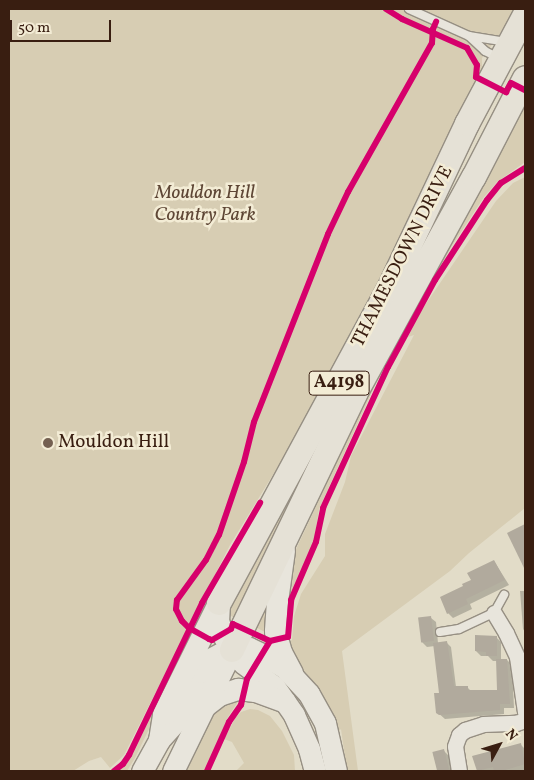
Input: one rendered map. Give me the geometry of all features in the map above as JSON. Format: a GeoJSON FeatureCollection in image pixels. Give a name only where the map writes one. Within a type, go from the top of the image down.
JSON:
{"type":"FeatureCollection","features":[{"type":"Feature","properties":{"kind":"main road","name":"THAMESDOWN DRIVE"},"geometry":{"type":"LineString","coordinates":[[232,650],[363,379],[474,177],[520,58],[525,15]]}},
{"type":"Feature","properties":{"kind":"main road","name":"THAMESDOWN DRIVE"},"geometry":{"type":"LineString","coordinates":[[218,603],[389,289],[452,160],[476,134],[520,58]]}},
{"type":"Feature","properties":{"kind":"main road"},"geometry":{"type":"LineString","coordinates":[[287,535],[277,600],[275,632],[281,652],[293,676]]}},
{"type":"Feature","properties":{"kind":"main road"},"geometry":{"type":"LineString","coordinates":[[218,603],[220,630],[232,650],[243,662],[269,680],[285,702],[302,731],[315,771]]}},
{"type":"Feature","properties":{"kind":"main road"},"geometry":{"type":"LineString","coordinates":[[159,740],[163,714],[218,603]]}},
{"type":"Feature","properties":{"kind":"main road"},"geometry":{"type":"LineString","coordinates":[[142,771],[159,740],[178,720],[205,664],[216,655],[232,650],[249,648],[262,654],[293,676],[309,694],[325,723],[336,771]]}},
{"type":"Feature","properties":{"kind":"main road"},"geometry":{"type":"LineString","coordinates":[[173,771],[232,650]]}},
{"type":"Feature","properties":{"kind":"main road"},"geometry":{"type":"LineString","coordinates":[[205,706],[219,695],[238,689],[255,691],[285,702]]}},
{"type":"Feature","properties":{"kind":"street"},"geometry":{"type":"LineString","coordinates":[[494,613],[517,657],[525,712]]}},
{"type":"Feature","properties":{"kind":"street"},"geometry":{"type":"LineString","coordinates":[[459,771],[455,746],[459,736],[465,730],[483,724],[516,723],[525,720]]}},
{"type":"Feature","properties":{"kind":"lane"},"geometry":{"type":"LineString","coordinates":[[409,9],[520,58]]}},
{"type":"Feature","properties":{"kind":"lane"},"geometry":{"type":"LineString","coordinates":[[469,36],[485,51],[520,58]]}},
{"type":"Feature","properties":{"kind":"lane"},"geometry":{"type":"LineString","coordinates":[[440,632],[468,625],[494,613],[504,596]]}},
{"type":"Feature","properties":{"kind":"green space","name":"Mouldon Hill Country Park"},"geometry":{"type":"Polygon","coordinates":[[[9,9],[518,9],[482,58],[482,81],[354,342],[230,545],[124,755],[110,768],[101,757],[89,761],[73,771],[9,771],[9,9]]]}},
{"type":"Feature","properties":{"kind":"green space"},"geometry":{"type":"Polygon","coordinates":[[[525,103],[525,162],[497,182],[484,197],[452,246],[382,370],[319,509],[314,541],[304,569],[288,599],[291,560],[384,361],[525,103]]]}},
{"type":"Feature","properties":{"kind":"green space"},"geometry":{"type":"Polygon","coordinates":[[[525,177],[525,508],[469,553],[450,571],[342,651],[358,771],[347,771],[341,729],[338,732],[322,695],[294,663],[287,642],[292,640],[294,616],[301,594],[325,556],[325,534],[345,482],[351,456],[414,335],[408,337],[421,311],[496,201],[513,183],[525,177]]]}},
{"type":"Feature","properties":{"kind":"green space"},"geometry":{"type":"Polygon","coordinates":[[[455,188],[238,620],[226,613],[455,188]]]}},
{"type":"Feature","properties":{"kind":"green space"},"geometry":{"type":"Polygon","coordinates":[[[268,589],[271,635],[251,625],[268,589]]]}},
{"type":"Feature","properties":{"kind":"green space"},"geometry":{"type":"Polygon","coordinates":[[[194,636],[135,758],[127,771],[117,771],[125,765],[136,748],[157,702],[194,636]]]}},
{"type":"Feature","properties":{"kind":"green space"},"geometry":{"type":"Polygon","coordinates":[[[239,700],[228,717],[205,771],[183,771],[212,713],[223,703],[239,700]]]}},
{"type":"Feature","properties":{"kind":"green space"},"geometry":{"type":"Polygon","coordinates":[[[250,709],[258,710],[270,716],[282,731],[294,755],[295,771],[236,771],[244,763],[232,742],[224,739],[236,717],[241,712],[250,709]]]}},
{"type":"Feature","properties":{"kind":"building"},"geometry":{"type":"Polygon","coordinates":[[[525,524],[525,570],[507,533],[525,524]]]}},
{"type":"Feature","properties":{"kind":"building"},"geometry":{"type":"Polygon","coordinates":[[[494,560],[505,580],[466,599],[468,604],[447,614],[440,597],[471,580],[467,573],[494,560]]]}},
{"type":"Feature","properties":{"kind":"building"},"geometry":{"type":"Polygon","coordinates":[[[431,616],[434,641],[421,642],[418,618],[431,616]]]}},
{"type":"Feature","properties":{"kind":"building"},"geometry":{"type":"Polygon","coordinates":[[[475,635],[497,636],[497,656],[486,656],[486,652],[475,651],[475,635]]]}},
{"type":"Feature","properties":{"kind":"building"},"geometry":{"type":"Polygon","coordinates":[[[447,641],[454,686],[468,686],[468,690],[497,690],[496,659],[507,659],[510,704],[500,704],[500,710],[439,715],[436,713],[434,693],[439,693],[433,643],[447,641]]]}},
{"type":"Feature","properties":{"kind":"building"},"geometry":{"type":"Polygon","coordinates":[[[521,743],[525,764],[502,771],[494,771],[493,767],[477,771],[472,756],[521,743]]]}},
{"type":"Feature","properties":{"kind":"building"},"geometry":{"type":"Polygon","coordinates":[[[444,749],[449,769],[437,771],[432,752],[444,749]]]}},
{"type":"Feature","properties":{"kind":"cycle path"},"geometry":{"type":"LineString","coordinates":[[386,9],[402,19],[467,48],[477,65],[476,77],[506,92],[511,83],[525,90]]}},
{"type":"Feature","properties":{"kind":"cycle path"},"geometry":{"type":"LineString","coordinates":[[270,641],[233,624],[231,629],[212,640],[209,639],[189,628],[182,621],[176,609],[177,600],[206,560],[219,535],[244,462],[254,422],[328,234],[348,192],[432,43],[433,29],[436,22]]}},
{"type":"Feature","properties":{"kind":"cycle path"},"geometry":{"type":"LineString","coordinates":[[207,771],[229,722],[241,705],[247,679],[270,641],[288,637],[291,600],[316,542],[323,508],[388,367],[435,280],[487,200],[501,183],[525,168]]}},
{"type":"Feature","properties":{"kind":"cycle path"},"geometry":{"type":"LineString","coordinates":[[114,771],[123,764],[129,755],[202,603],[260,503]]}},
{"type":"Feature","properties":{"kind":"place","name":"Mouldon Hill"},"geometry":{"type":"Point","coordinates":[48,443]}}]}
